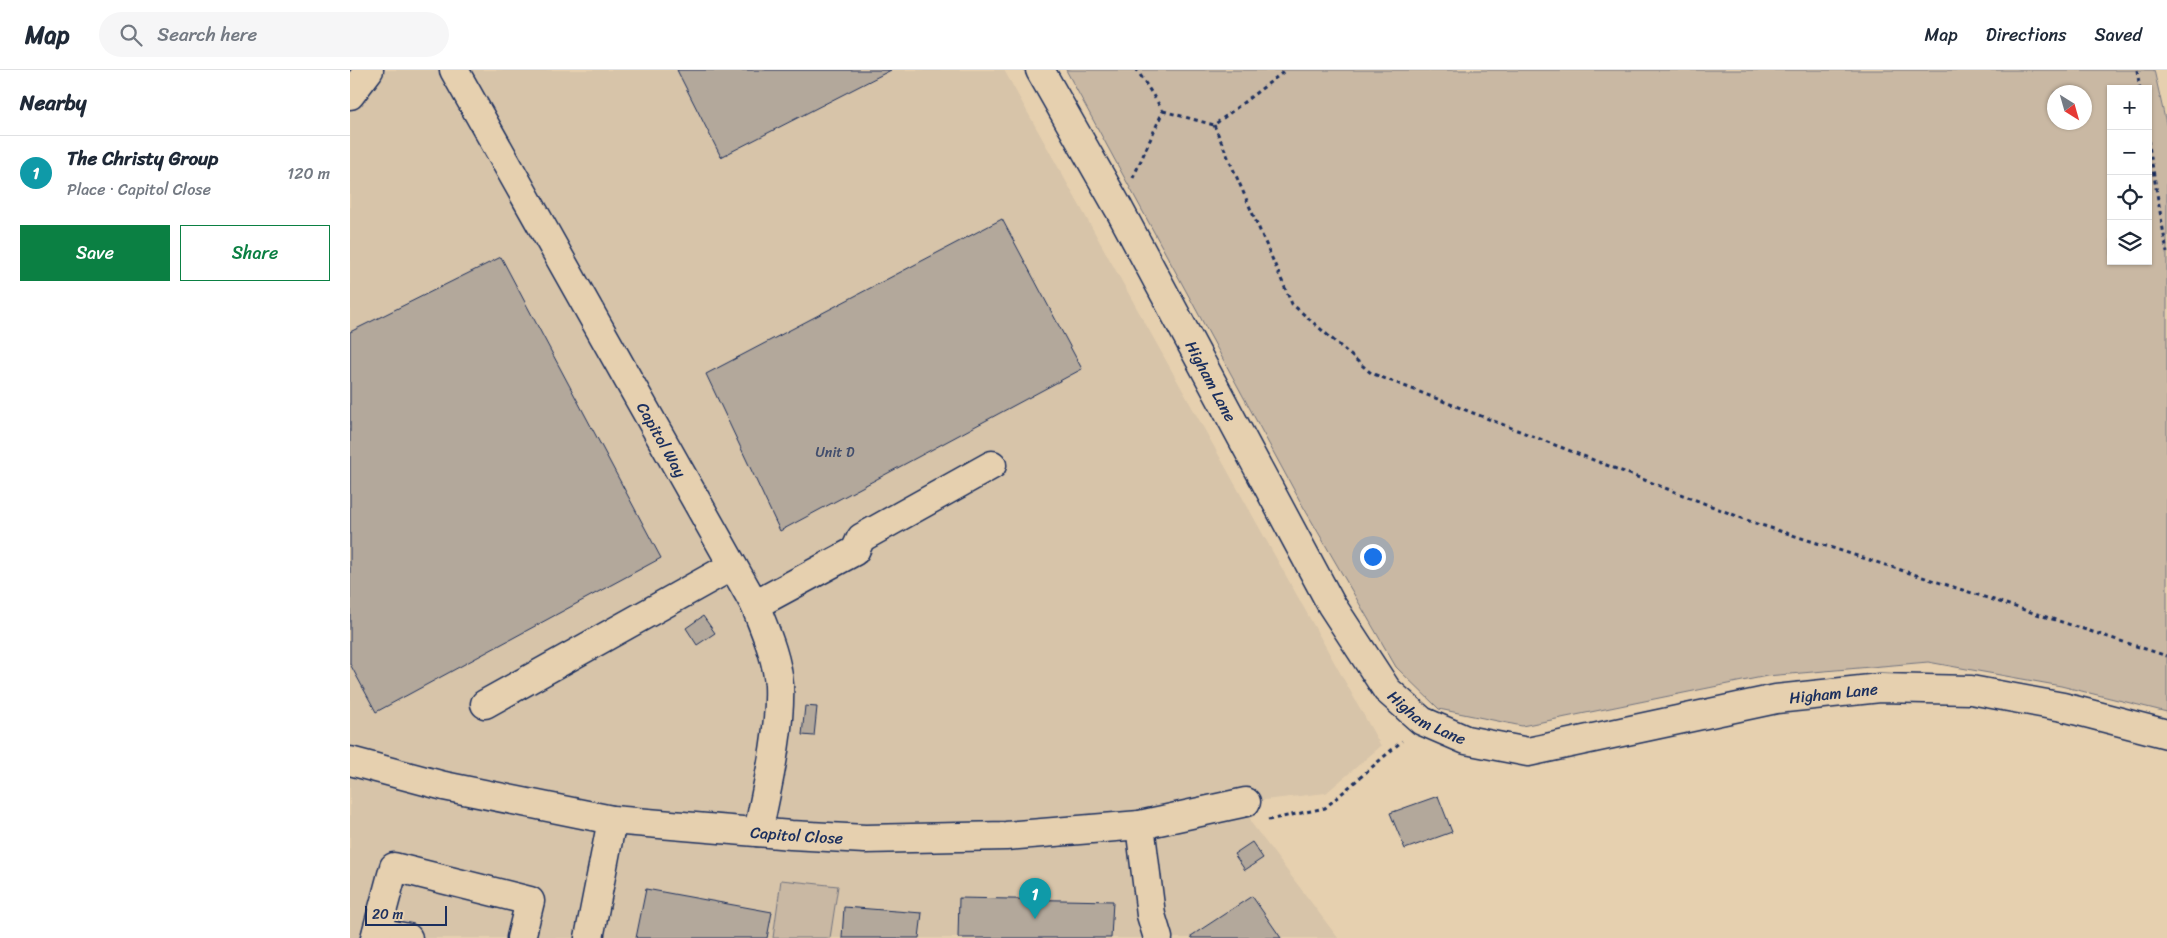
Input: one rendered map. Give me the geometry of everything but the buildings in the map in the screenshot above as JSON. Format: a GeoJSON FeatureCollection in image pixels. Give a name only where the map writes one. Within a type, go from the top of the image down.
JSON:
{"type":"FeatureCollection","features":[{"type":"Feature","properties":{"kind":"street"},"geometry":{"type":"LineString","coordinates":[[350,95],[369,70]]}},
{"type":"Feature","properties":{"kind":"street","name":"Capitol Way"},"geometry":{"type":"LineString","coordinates":[[454,70],[750,598],[771,644],[778,685],[776,733],[758,832]]}},
{"type":"Feature","properties":{"kind":"street","name":"Higham Lane"},"geometry":{"type":"LineString","coordinates":[[1040,70],[1119,209],[1332,604],[1387,690],[1422,721],[1466,740],[1528,752],[1776,699],[1880,688],[1971,690],[2063,707],[2167,734]]}},
{"type":"Feature","properties":{"kind":"street"},"geometry":{"type":"LineString","coordinates":[[750,598],[855,550],[862,538],[992,465]]}},
{"type":"Feature","properties":{"kind":"street"},"geometry":{"type":"LineString","coordinates":[[485,704],[732,566]]}},
{"type":"Feature","properties":{"kind":"street","name":"Capitol Close"},"geometry":{"type":"LineString","coordinates":[[350,761],[444,786],[612,820],[865,839],[996,836],[1140,825],[1246,802]]}},
{"type":"Feature","properties":{"kind":"street"},"geometry":{"type":"LineString","coordinates":[[589,938],[612,820]]}},
{"type":"Feature","properties":{"kind":"street"},"geometry":{"type":"LineString","coordinates":[[1140,825],[1151,915],[1158,938]]}},
{"type":"Feature","properties":{"kind":"street"},"geometry":{"type":"LineString","coordinates":[[408,938],[376,935],[394,867],[530,901],[521,938]]}},
{"type":"Feature","properties":{"kind":"path"},"geometry":{"type":"LineString","coordinates":[[1137,70],[1163,111],[1214,125]]}},
{"type":"Feature","properties":{"kind":"path"},"geometry":{"type":"LineString","coordinates":[[1214,125],[1286,70]]}},
{"type":"Feature","properties":{"kind":"path"},"geometry":{"type":"LineString","coordinates":[[2137,70],[2139,85]]}},
{"type":"Feature","properties":{"kind":"path"},"geometry":{"type":"LineString","coordinates":[[1119,209],[1163,111]]}},
{"type":"Feature","properties":{"kind":"path"},"geometry":{"type":"LineString","coordinates":[[1214,125],[1292,304],[1371,373],[1752,522],[2167,656]]}},
{"type":"Feature","properties":{"kind":"path"},"geometry":{"type":"LineString","coordinates":[[2152,164],[2167,253]]}},
{"type":"Feature","properties":{"kind":"path"},"geometry":{"type":"LineString","coordinates":[[1246,802],[1252,824],[1325,808],[1388,755],[1422,721]]}},
{"type":"Feature","properties":{"kind":"shaded area"},"geometry":{"type":"Polygon","coordinates":[[[350,70],[1004,70],[1381,746],[1326,793],[1246,802],[1252,824],[1338,938],[830,938],[838,886],[781,880],[773,938],[350,938],[350,70]]]}},
{"type":"Feature","properties":{"kind":"shaded area"},"geometry":{"type":"Polygon","coordinates":[[[1066,70],[2154,70],[2167,128],[2167,712],[2061,686],[1928,662],[1767,676],[1522,726],[1439,709],[1396,667],[1300,501],[1066,70]]]}},
{"type":"Feature","properties":{"kind":"shaded area"},"geometry":{"type":"Polygon","coordinates":[[[781,880],[838,886],[830,938],[773,938],[781,880]]]}},
{"type":"Feature","properties":{"kind":"place","name":"The Christy Group"},"geometry":{"type":"Point","coordinates":[1035,919]}}]}
